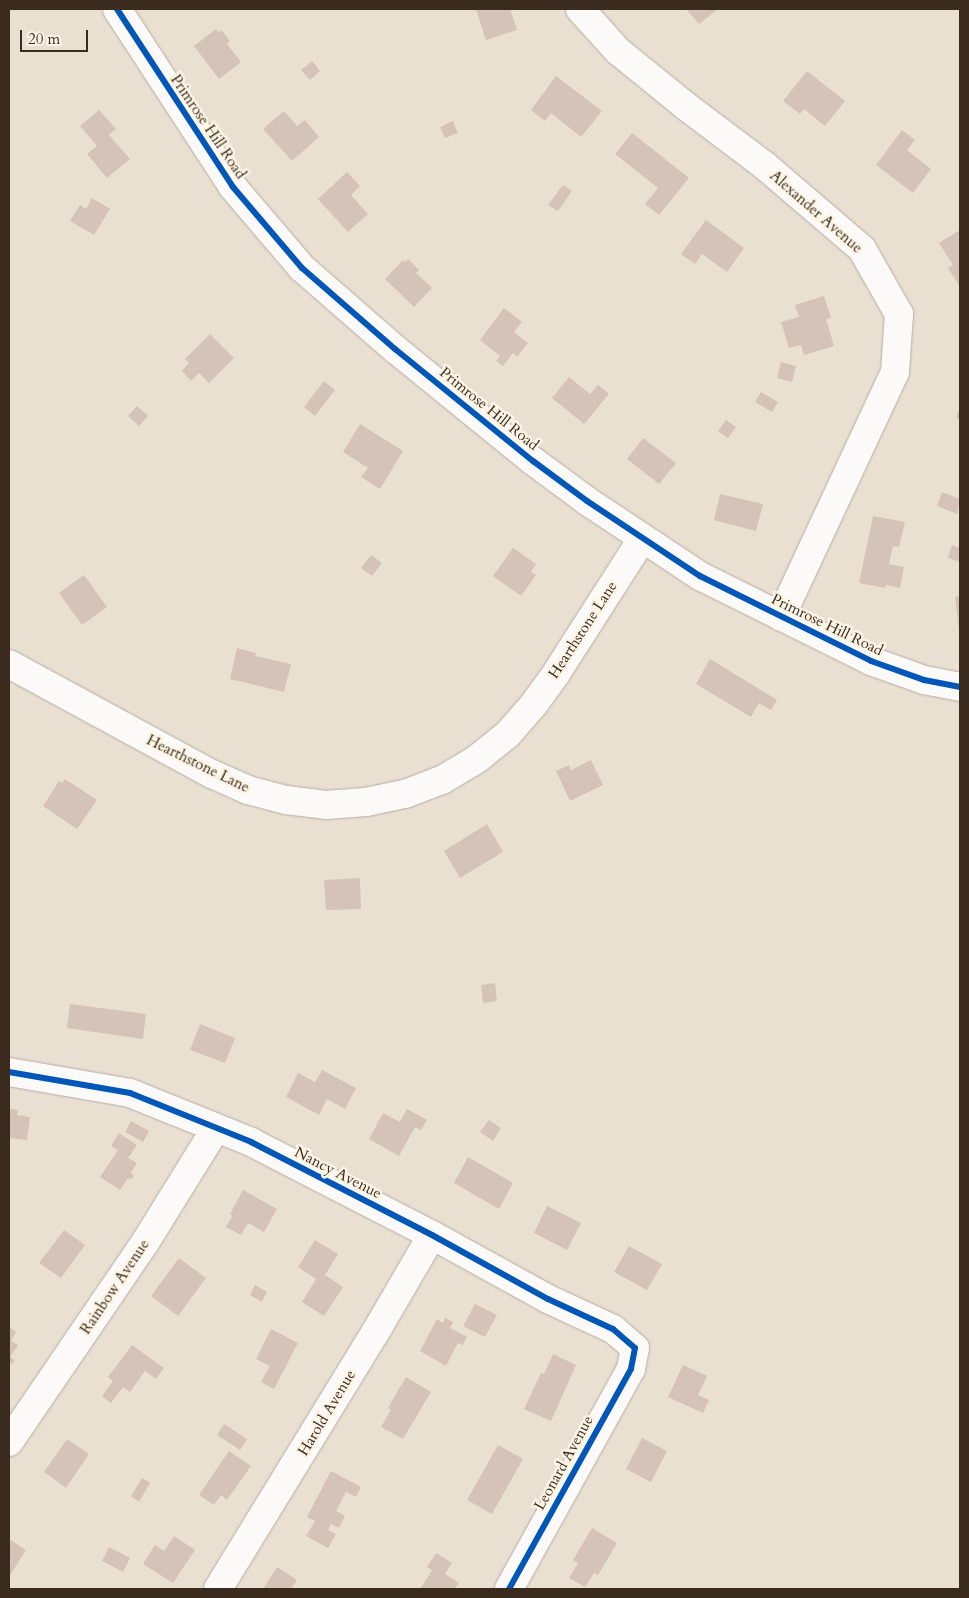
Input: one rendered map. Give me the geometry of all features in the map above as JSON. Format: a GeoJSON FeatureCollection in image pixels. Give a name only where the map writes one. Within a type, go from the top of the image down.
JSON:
{"type":"FeatureCollection","features":[{"type":"Feature","properties":{"kind":"street","name":"Primrose Hill Road"},"geometry":{"type":"LineString","coordinates":[[117,9],[233,187],[302,268],[394,349],[533,461],[642,539],[700,576],[871,661],[924,680],[960,687]]}},
{"type":"Feature","properties":{"kind":"street","name":"Alexander Avenue"},"geometry":{"type":"LineString","coordinates":[[580,9],[618,51],[687,107],[764,165],[862,249],[899,314],[895,372],[781,617]]}},
{"type":"Feature","properties":{"kind":"street","name":"Hearthstone Lane"},"geometry":{"type":"LineString","coordinates":[[9,664],[212,774],[248,790],[286,800],[326,804],[366,802],[405,794],[442,780],[477,759],[508,734],[534,704],[557,672],[642,539]]}},
{"type":"Feature","properties":{"kind":"street","name":"Nancy Avenue"},"geometry":{"type":"LineString","coordinates":[[9,1072],[130,1093],[251,1142],[432,1235],[548,1299],[613,1329],[635,1348]]}},
{"type":"Feature","properties":{"kind":"street","name":"Rainbow Avenue"},"geometry":{"type":"LineString","coordinates":[[9,1442],[146,1241],[216,1128]]}},
{"type":"Feature","properties":{"kind":"street","name":"Harold Avenue"},"geometry":{"type":"LineString","coordinates":[[218,1589],[375,1333],[432,1235]]}},
{"type":"Feature","properties":{"kind":"street","name":"Leonard Avenue"},"geometry":{"type":"LineString","coordinates":[[509,1589],[631,1370],[635,1348]]}},
{"type":"Feature","properties":{"kind":"building"},"geometry":{"type":"Polygon","coordinates":[[[476,9],[510,9],[517,30],[486,40],[476,9]]]}},
{"type":"Feature","properties":{"kind":"building"},"geometry":{"type":"Polygon","coordinates":[[[686,9],[718,9],[699,24],[686,9]]]}},
{"type":"Feature","properties":{"kind":"building"},"geometry":{"type":"Polygon","coordinates":[[[216,29],[218,32],[221,30],[230,41],[227,44],[241,62],[219,79],[194,46],[216,29]]]}},
{"type":"Feature","properties":{"kind":"building"},"geometry":{"type":"Polygon","coordinates":[[[312,61],[320,71],[310,80],[301,70],[312,61]]]}},
{"type":"Feature","properties":{"kind":"building"},"geometry":{"type":"Polygon","coordinates":[[[807,71],[845,101],[825,126],[804,109],[800,114],[783,101],[807,71]]]}},
{"type":"Feature","properties":{"kind":"building"},"geometry":{"type":"Polygon","coordinates":[[[556,76],[602,111],[581,137],[551,113],[545,121],[531,110],[556,76]]]}},
{"type":"Feature","properties":{"kind":"building"},"geometry":{"type":"Polygon","coordinates":[[[99,110],[116,129],[109,135],[130,159],[107,178],[87,154],[97,146],[80,126],[99,110]]]}},
{"type":"Feature","properties":{"kind":"building"},"geometry":{"type":"Polygon","coordinates":[[[284,111],[297,126],[305,120],[319,137],[292,161],[263,129],[284,111]]]}},
{"type":"Feature","properties":{"kind":"building"},"geometry":{"type":"Polygon","coordinates":[[[453,121],[458,133],[445,138],[440,127],[453,121]]]}},
{"type":"Feature","properties":{"kind":"building"},"geometry":{"type":"Polygon","coordinates":[[[902,130],[915,140],[907,150],[931,169],[913,193],[876,165],[902,130]]]}},
{"type":"Feature","properties":{"kind":"building"},"geometry":{"type":"Polygon","coordinates":[[[632,133],[689,178],[659,215],[645,204],[658,188],[615,154],[632,133]]]}},
{"type":"Feature","properties":{"kind":"building"},"geometry":{"type":"Polygon","coordinates":[[[347,172],[360,186],[351,195],[368,214],[348,232],[318,199],[347,172]]]}},
{"type":"Feature","properties":{"kind":"building"},"geometry":{"type":"Polygon","coordinates":[[[563,185],[572,191],[558,211],[548,205],[563,185]]]}},
{"type":"Feature","properties":{"kind":"building"},"geometry":{"type":"Polygon","coordinates":[[[92,198],[110,209],[94,235],[70,221],[80,205],[86,209],[92,198]]]}},
{"type":"Feature","properties":{"kind":"building"},"geometry":{"type":"Polygon","coordinates":[[[706,220],[744,248],[727,272],[702,254],[695,264],[681,254],[706,220]]]}},
{"type":"Feature","properties":{"kind":"building"},"geometry":{"type":"Polygon","coordinates":[[[960,230],[960,287],[948,268],[953,265],[939,243],[960,230]]]}},
{"type":"Feature","properties":{"kind":"building"},"geometry":{"type":"Polygon","coordinates":[[[408,259],[419,270],[416,273],[432,288],[414,307],[385,279],[403,260],[405,262],[408,259]]]}},
{"type":"Feature","properties":{"kind":"building"},"geometry":{"type":"Polygon","coordinates":[[[824,296],[831,318],[826,319],[834,346],[804,355],[801,345],[789,348],[781,322],[799,317],[795,305],[824,296]]]}},
{"type":"Feature","properties":{"kind":"building"},"geometry":{"type":"Polygon","coordinates":[[[504,308],[522,322],[514,332],[528,343],[517,357],[513,353],[503,366],[496,361],[500,356],[480,340],[504,308]]]}},
{"type":"Feature","properties":{"kind":"building"},"geometry":{"type":"Polygon","coordinates":[[[210,334],[234,358],[209,383],[199,373],[191,381],[182,371],[189,363],[185,359],[210,334]]]}},
{"type":"Feature","properties":{"kind":"building"},"geometry":{"type":"Polygon","coordinates":[[[781,362],[796,366],[792,382],[777,378],[781,362]]]}},
{"type":"Feature","properties":{"kind":"building"},"geometry":{"type":"Polygon","coordinates":[[[569,377],[590,394],[598,385],[609,394],[584,424],[552,398],[569,377]]]}},
{"type":"Feature","properties":{"kind":"building"},"geometry":{"type":"Polygon","coordinates":[[[324,381],[335,390],[315,416],[304,407],[324,381]]]}},
{"type":"Feature","properties":{"kind":"building"},"geometry":{"type":"Polygon","coordinates":[[[761,392],[778,402],[772,412],[755,402],[761,392]]]}},
{"type":"Feature","properties":{"kind":"building"},"geometry":{"type":"Polygon","coordinates":[[[137,406],[148,416],[139,426],[128,416],[137,406]]]}},
{"type":"Feature","properties":{"kind":"building"},"geometry":{"type":"Polygon","coordinates":[[[960,408],[960,420],[956,417],[960,408]]]}},
{"type":"Feature","properties":{"kind":"building"},"geometry":{"type":"Polygon","coordinates":[[[726,420],[736,427],[728,438],[718,431],[726,420]]]}},
{"type":"Feature","properties":{"kind":"building"},"geometry":{"type":"Polygon","coordinates":[[[360,424],[403,451],[380,489],[361,477],[368,468],[343,452],[360,424]]]}},
{"type":"Feature","properties":{"kind":"building"},"geometry":{"type":"Polygon","coordinates":[[[643,438],[676,463],[659,484],[627,459],[643,438]]]}},
{"type":"Feature","properties":{"kind":"building"},"geometry":{"type":"Polygon","coordinates":[[[942,492],[960,499],[957,514],[937,506],[942,492]]]}},
{"type":"Feature","properties":{"kind":"building"},"geometry":{"type":"Polygon","coordinates":[[[720,494],[763,504],[756,531],[714,520],[720,494]]]}},
{"type":"Feature","properties":{"kind":"building"},"geometry":{"type":"Polygon","coordinates":[[[873,516],[905,522],[899,547],[893,546],[889,564],[904,567],[900,588],[886,585],[885,588],[859,583],[873,516]]]}},
{"type":"Feature","properties":{"kind":"building"},"geometry":{"type":"Polygon","coordinates":[[[952,545],[960,548],[960,562],[948,558],[952,545]]]}},
{"type":"Feature","properties":{"kind":"building"},"geometry":{"type":"Polygon","coordinates":[[[513,548],[536,564],[531,572],[536,575],[521,596],[493,576],[513,548]]]}},
{"type":"Feature","properties":{"kind":"building"},"geometry":{"type":"Polygon","coordinates":[[[371,555],[382,563],[372,576],[361,568],[371,555]]]}},
{"type":"Feature","properties":{"kind":"building"},"geometry":{"type":"Polygon","coordinates":[[[84,575],[107,607],[82,625],[59,593],[84,575]]]}},
{"type":"Feature","properties":{"kind":"building"},"geometry":{"type":"Polygon","coordinates":[[[960,596],[960,630],[959,630],[955,597],[960,596]]]}},
{"type":"Feature","properties":{"kind":"building"},"geometry":{"type":"Polygon","coordinates":[[[237,648],[256,653],[255,656],[291,664],[284,692],[230,679],[237,648]]]}},
{"type":"Feature","properties":{"kind":"building"},"geometry":{"type":"Polygon","coordinates":[[[710,659],[777,700],[771,710],[759,703],[751,717],[696,684],[710,659]]]}},
{"type":"Feature","properties":{"kind":"building"},"geometry":{"type":"Polygon","coordinates":[[[591,760],[603,785],[570,801],[556,771],[569,765],[571,770],[591,760]]]}},
{"type":"Feature","properties":{"kind":"building"},"geometry":{"type":"Polygon","coordinates":[[[65,779],[97,800],[77,829],[43,806],[59,781],[62,783],[65,779]]]}},
{"type":"Feature","properties":{"kind":"building"},"geometry":{"type":"Polygon","coordinates":[[[487,824],[503,852],[460,878],[444,851],[487,824]]]}},
{"type":"Feature","properties":{"kind":"building"},"geometry":{"type":"Polygon","coordinates":[[[360,878],[361,909],[326,910],[324,880],[360,878]]]}},
{"type":"Feature","properties":{"kind":"building"},"geometry":{"type":"Polygon","coordinates":[[[495,983],[497,1001],[483,1003],[481,985],[495,983]]]}},
{"type":"Feature","properties":{"kind":"building"},"geometry":{"type":"Polygon","coordinates":[[[70,1004],[146,1014],[143,1039],[67,1028],[70,1004]]]}},
{"type":"Feature","properties":{"kind":"building"},"geometry":{"type":"Polygon","coordinates":[[[200,1024],[235,1038],[225,1063],[190,1050],[200,1024]]]}},
{"type":"Feature","properties":{"kind":"building"},"geometry":{"type":"Polygon","coordinates":[[[322,1070],[356,1088],[345,1109],[327,1099],[319,1115],[286,1097],[298,1073],[315,1082],[322,1070]]]}},
{"type":"Feature","properties":{"kind":"building"},"geometry":{"type":"Polygon","coordinates":[[[10,1109],[18,1110],[17,1115],[30,1117],[27,1140],[9,1138],[10,1109]]]}},
{"type":"Feature","properties":{"kind":"building"},"geometry":{"type":"Polygon","coordinates":[[[407,1109],[427,1120],[421,1130],[415,1127],[399,1156],[369,1139],[383,1113],[400,1122],[407,1109]]]}},
{"type":"Feature","properties":{"kind":"building"},"geometry":{"type":"Polygon","coordinates":[[[489,1120],[501,1128],[493,1141],[480,1132],[489,1120]]]}},
{"type":"Feature","properties":{"kind":"building"},"geometry":{"type":"Polygon","coordinates":[[[131,1121],[149,1131],[143,1142],[125,1132],[131,1121]]]}},
{"type":"Feature","properties":{"kind":"building"},"geometry":{"type":"Polygon","coordinates":[[[119,1133],[137,1145],[128,1158],[137,1163],[131,1173],[134,1176],[130,1180],[128,1178],[120,1190],[100,1177],[118,1150],[111,1146],[119,1133]]]}},
{"type":"Feature","properties":{"kind":"building"},"geometry":{"type":"Polygon","coordinates":[[[468,1157],[513,1183],[499,1209],[454,1183],[468,1157]]]}},
{"type":"Feature","properties":{"kind":"building"},"geometry":{"type":"Polygon","coordinates":[[[243,1190],[277,1209],[264,1232],[248,1223],[241,1235],[226,1227],[232,1216],[230,1214],[243,1190]]]}},
{"type":"Feature","properties":{"kind":"building"},"geometry":{"type":"Polygon","coordinates":[[[547,1206],[581,1223],[567,1250],[534,1233],[547,1206]]]}},
{"type":"Feature","properties":{"kind":"building"},"geometry":{"type":"Polygon","coordinates":[[[64,1230],[85,1245],[61,1278],[39,1263],[64,1230]]]}},
{"type":"Feature","properties":{"kind":"building"},"geometry":{"type":"Polygon","coordinates":[[[315,1240],[338,1254],[325,1275],[343,1287],[324,1316],[302,1302],[316,1279],[298,1267],[315,1240]]]}},
{"type":"Feature","properties":{"kind":"building"},"geometry":{"type":"Polygon","coordinates":[[[629,1246],[662,1264],[647,1290],[614,1272],[629,1246]]]}},
{"type":"Feature","properties":{"kind":"building"},"geometry":{"type":"Polygon","coordinates":[[[179,1258],[206,1278],[178,1316],[151,1296],[179,1258]]]}},
{"type":"Feature","properties":{"kind":"building"},"geometry":{"type":"Polygon","coordinates":[[[255,1285],[267,1292],[262,1302],[250,1295],[255,1285]]]}},
{"type":"Feature","properties":{"kind":"building"},"geometry":{"type":"Polygon","coordinates":[[[475,1304],[497,1315],[485,1337],[463,1326],[475,1304]]]}},
{"type":"Feature","properties":{"kind":"building"},"geometry":{"type":"Polygon","coordinates":[[[445,1318],[453,1322],[450,1328],[467,1337],[463,1345],[458,1343],[446,1366],[420,1351],[437,1319],[443,1323],[445,1318]]]}},
{"type":"Feature","properties":{"kind":"building"},"geometry":{"type":"Polygon","coordinates":[[[9,1327],[16,1332],[11,1341],[18,1345],[10,1357],[15,1360],[12,1364],[9,1363],[9,1327]]]}},
{"type":"Feature","properties":{"kind":"building"},"geometry":{"type":"Polygon","coordinates":[[[271,1329],[298,1343],[274,1389],[261,1382],[270,1366],[256,1359],[271,1329]]]}},
{"type":"Feature","properties":{"kind":"building"},"geometry":{"type":"Polygon","coordinates":[[[132,1345],[164,1368],[156,1379],[145,1371],[130,1392],[123,1387],[111,1403],[102,1396],[113,1381],[108,1377],[132,1345]]]}},
{"type":"Feature","properties":{"kind":"building"},"geometry":{"type":"Polygon","coordinates":[[[553,1354],[576,1365],[551,1421],[524,1409],[541,1373],[544,1374],[553,1354]]]}},
{"type":"Feature","properties":{"kind":"building"},"geometry":{"type":"Polygon","coordinates":[[[683,1365],[707,1376],[698,1395],[709,1400],[703,1413],[668,1397],[683,1365]]]}},
{"type":"Feature","properties":{"kind":"building"},"geometry":{"type":"Polygon","coordinates":[[[406,1377],[431,1392],[403,1439],[381,1427],[391,1410],[388,1408],[406,1377]]]}},
{"type":"Feature","properties":{"kind":"building"},"geometry":{"type":"Polygon","coordinates":[[[224,1424],[247,1439],[240,1450],[217,1435],[224,1424]]]}},
{"type":"Feature","properties":{"kind":"building"},"geometry":{"type":"Polygon","coordinates":[[[642,1438],[667,1451],[651,1482],[626,1469],[642,1438]]]}},
{"type":"Feature","properties":{"kind":"building"},"geometry":{"type":"Polygon","coordinates":[[[67,1439],[89,1454],[66,1488],[44,1472],[67,1439]]]}},
{"type":"Feature","properties":{"kind":"building"},"geometry":{"type":"Polygon","coordinates":[[[498,1445],[523,1459],[492,1514],[467,1500],[498,1445]]]}},
{"type":"Feature","properties":{"kind":"building"},"geometry":{"type":"Polygon","coordinates":[[[229,1451],[251,1466],[227,1500],[221,1495],[214,1505],[199,1495],[229,1451]]]}},
{"type":"Feature","properties":{"kind":"building"},"geometry":{"type":"Polygon","coordinates":[[[331,1471],[361,1487],[356,1497],[346,1492],[336,1511],[345,1516],[339,1528],[331,1524],[328,1530],[336,1534],[328,1548],[306,1536],[315,1521],[307,1517],[331,1471]]]}},
{"type":"Feature","properties":{"kind":"building"},"geometry":{"type":"Polygon","coordinates":[[[142,1478],[150,1483],[139,1502],[131,1496],[142,1478]]]}},
{"type":"Feature","properties":{"kind":"building"},"geometry":{"type":"Polygon","coordinates":[[[592,1528],[617,1543],[598,1575],[594,1573],[585,1587],[569,1578],[578,1563],[573,1560],[592,1528]]]}},
{"type":"Feature","properties":{"kind":"building"},"geometry":{"type":"Polygon","coordinates":[[[174,1536],[195,1550],[173,1583],[143,1564],[155,1545],[164,1551],[174,1536]]]}},
{"type":"Feature","properties":{"kind":"building"},"geometry":{"type":"Polygon","coordinates":[[[9,1539],[26,1550],[9,1577],[9,1539]]]}},
{"type":"Feature","properties":{"kind":"building"},"geometry":{"type":"Polygon","coordinates":[[[109,1547],[130,1558],[123,1572],[102,1561],[109,1547]]]}},
{"type":"Feature","properties":{"kind":"building"},"geometry":{"type":"Polygon","coordinates":[[[436,1553],[452,1563],[445,1574],[459,1583],[455,1589],[420,1589],[432,1570],[427,1567],[436,1553]]]}},
{"type":"Feature","properties":{"kind":"building"},"geometry":{"type":"Polygon","coordinates":[[[277,1567],[297,1580],[291,1589],[263,1589],[277,1567]]]}},
{"type":"Feature","properties":{"kind":"cycle path"},"geometry":{"type":"LineString","coordinates":[[117,9],[233,187],[302,268],[395,349],[533,461],[587,501],[700,576],[871,661],[924,680],[960,687]]}},
{"type":"Feature","properties":{"kind":"cycle path"},"geometry":{"type":"LineString","coordinates":[[9,1072],[130,1093],[251,1142],[432,1235],[548,1299],[613,1329],[635,1348],[631,1369],[509,1589]]}}]}
